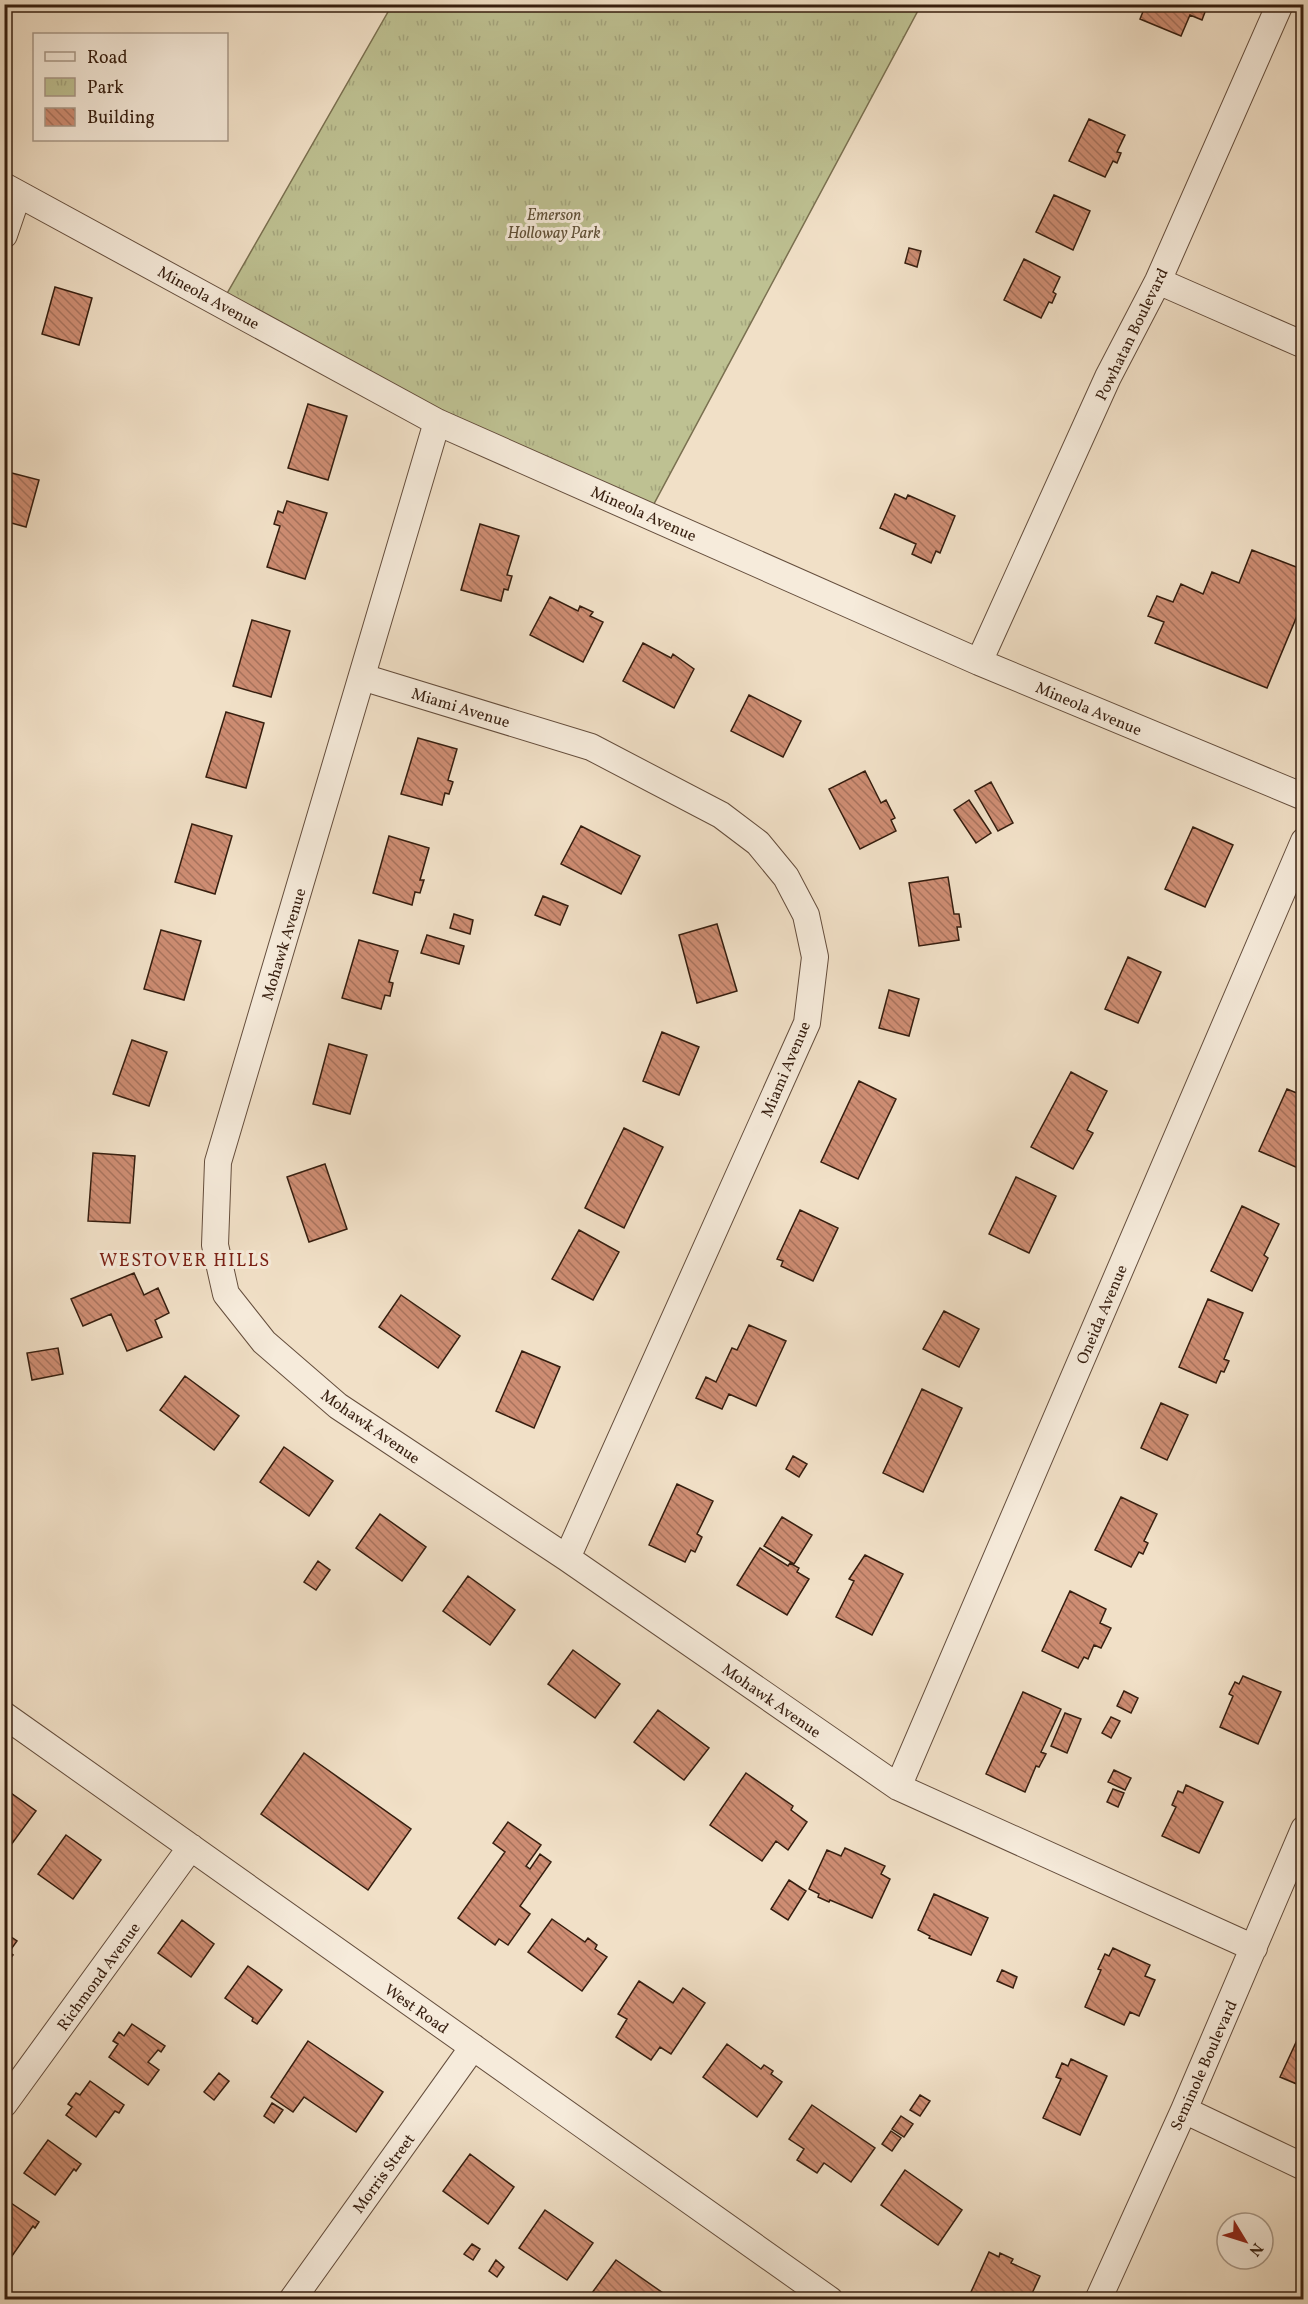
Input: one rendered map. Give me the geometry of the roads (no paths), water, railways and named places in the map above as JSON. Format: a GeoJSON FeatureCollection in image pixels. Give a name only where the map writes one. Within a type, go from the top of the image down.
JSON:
{"type":"FeatureCollection","features":[{"type":"Feature","properties":{"kind":"street","name":"Powhatan Boulevard"},"geometry":{"type":"LineString","coordinates":[[979,662],[1108,377],[1158,281],[1280,4]]}},
{"type":"Feature","properties":{"kind":"street"},"geometry":{"type":"LineString","coordinates":[[4,235],[11,190]]}},
{"type":"Feature","properties":{"kind":"street","name":"Mineola Avenue"},"geometry":{"type":"LineString","coordinates":[[11,190],[437,422],[979,662],[1304,797]]}},
{"type":"Feature","properties":{"kind":"street"},"geometry":{"type":"LineString","coordinates":[[1158,281],[1304,345]]}},
{"type":"Feature","properties":{"kind":"street","name":"Mohawk Avenue"},"geometry":{"type":"LineString","coordinates":[[437,422],[218,1162],[215,1245],[226,1294],[264,1342],[338,1406],[567,1558],[898,1787],[1254,1948]]}},
{"type":"Feature","properties":{"kind":"street","name":"Miami Avenue"},"geometry":{"type":"LineString","coordinates":[[362,677],[591,747],[665,784],[721,815],[758,843],[786,877],[806,915],[815,957],[807,1023],[567,1558]]}},
{"type":"Feature","properties":{"kind":"street","name":"Oneida Avenue"},"geometry":{"type":"LineString","coordinates":[[898,1787],[1304,841]]}},
{"type":"Feature","properties":{"kind":"street","name":"West Road"},"geometry":{"type":"LineString","coordinates":[[4,1715],[830,2300]]}},
{"type":"Feature","properties":{"kind":"street","name":"Seminole Boulevard"},"geometry":{"type":"LineString","coordinates":[[1098,2300],[1184,2110],[1304,1829]]}},
{"type":"Feature","properties":{"kind":"street","name":"Richmond Avenue"},"geometry":{"type":"LineString","coordinates":[[4,2104],[190,1847]]}},
{"type":"Feature","properties":{"kind":"street","name":"Morris Street"},"geometry":{"type":"LineString","coordinates":[[292,2300],[473,2047]]}},
{"type":"Feature","properties":{"kind":"street"},"geometry":{"type":"LineString","coordinates":[[1184,2110],[1304,2167]]}},
{"type":"Feature","properties":{"kind":"district","name":"WESTOVER HILLS"},"geometry":{"type":"Point","coordinates":[185,1260]}},
{"type":"Feature","properties":{"kind":"park label","name":"Emerson Holloway Park"},"geometry":{"type":"Point","coordinates":[554,223]}}]}
